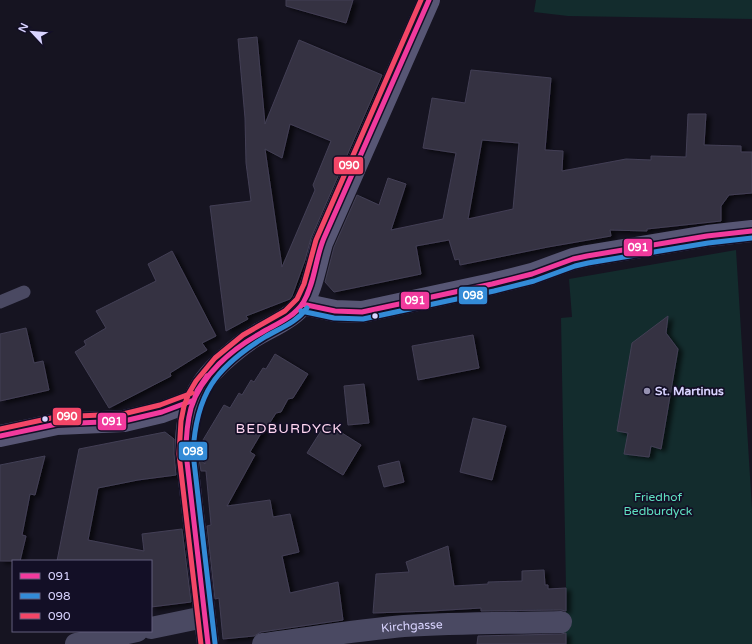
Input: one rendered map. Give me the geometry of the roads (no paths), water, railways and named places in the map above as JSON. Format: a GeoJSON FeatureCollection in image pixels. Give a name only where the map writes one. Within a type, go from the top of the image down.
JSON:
{"type":"FeatureCollection","features":[{"type":"Feature","properties":{"kind":"main road"},"geometry":{"type":"LineString","coordinates":[[208,644],[186,453],[186,432],[194,400],[204,380],[217,365],[251,338],[291,315],[302,304],[311,284],[322,243],[429,0]]}},
{"type":"Feature","properties":{"kind":"main road"},"geometry":{"type":"LineString","coordinates":[[302,304],[335,311],[362,312],[507,281],[532,274],[573,259],[587,256],[707,236],[752,231]]}},
{"type":"Feature","properties":{"kind":"main road"},"geometry":{"type":"LineString","coordinates":[[0,436],[57,424],[124,421],[162,412],[194,400]]}},
{"type":"Feature","properties":{"kind":"street"},"geometry":{"type":"LineString","coordinates":[[152,628],[204,617]]}},
{"type":"Feature","properties":{"kind":"street","name":"Kirchgasse"},"geometry":{"type":"LineString","coordinates":[[262,644],[403,626],[561,622]]}},
{"type":"Feature","properties":{"kind":"street"},"geometry":{"type":"LineString","coordinates":[[76,644],[132,632]]}},
{"type":"Feature","properties":{"kind":"lane"},"geometry":{"type":"LineString","coordinates":[[0,302],[24,292]]}},
{"type":"Feature","properties":{"kind":"place","name":"St. Martinus"},"geometry":{"type":"Point","coordinates":[647,391]}},
{"type":"Feature","properties":{"kind":"district","name":"BEDBURDYCK"},"geometry":{"type":"Point","coordinates":[289,428]}},
{"type":"Feature","properties":{"kind":"park label","name":"Friedhof Bedburdyck"},"geometry":{"type":"Point","coordinates":[658,504]}}]}
